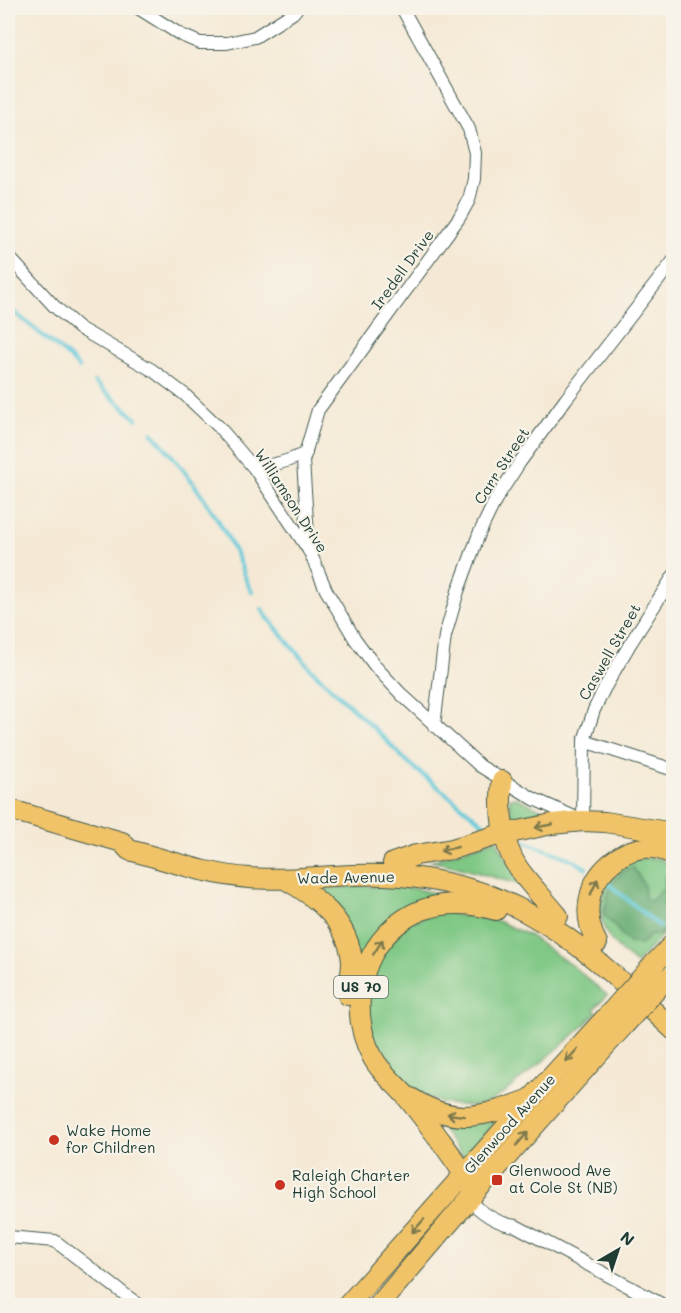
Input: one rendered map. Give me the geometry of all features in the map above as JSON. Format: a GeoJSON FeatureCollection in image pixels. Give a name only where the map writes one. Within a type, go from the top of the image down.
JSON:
{"type":"FeatureCollection","features":[{"type":"Feature","properties":{"kind":"main road"},"geometry":{"type":"LineString","coordinates":[[502,781],[505,834],[512,857],[518,868],[558,916]]}},
{"type":"Feature","properties":{"kind":"main road","name":"Wade Avenue"},"geometry":{"type":"LineString","coordinates":[[8,809],[122,842],[129,850],[200,870],[248,878],[285,879],[372,874],[421,878],[491,896],[549,925],[584,950],[674,1030]]}},
{"type":"Feature","properties":{"kind":"main road"},"geometry":{"type":"LineString","coordinates":[[393,863],[416,855],[452,849],[505,834],[584,821],[674,833]]}},
{"type":"Feature","properties":{"kind":"main road"},"geometry":{"type":"LineString","coordinates":[[584,821],[659,844],[673,854]]}},
{"type":"Feature","properties":{"kind":"main road","name":"Wade Avenue"},"geometry":{"type":"LineString","coordinates":[[122,842],[132,838],[223,862],[248,866],[288,867],[393,863],[442,870],[488,882],[520,895],[558,916],[597,943],[674,1012]]}},
{"type":"Feature","properties":{"kind":"main road"},"geometry":{"type":"LineString","coordinates":[[597,943],[592,935],[589,922],[589,901],[591,891],[602,872],[618,858],[638,849],[650,848],[673,854]]}},
{"type":"Feature","properties":{"kind":"main road"},"geometry":{"type":"LineString","coordinates":[[285,879],[316,899],[334,918],[348,943],[351,956],[348,1017],[358,1051],[371,1075],[461,1179]]}},
{"type":"Feature","properties":{"kind":"main road","name":"US 70"},"geometry":{"type":"LineString","coordinates":[[531,915],[516,918],[481,905],[466,903],[438,905],[415,913],[388,932],[370,958],[363,980],[359,1005],[362,1031],[373,1058],[403,1093],[432,1110],[452,1115],[470,1116],[495,1112],[532,1098]]}},
{"type":"Feature","properties":{"kind":"main road","name":"Glenwood Avenue"},"geometry":{"type":"LineString","coordinates":[[347,1305],[532,1098],[665,971],[674,943]]}},
{"type":"Feature","properties":{"kind":"main road","name":"Glenwood Avenue"},"geometry":{"type":"LineString","coordinates":[[378,1305],[472,1196],[618,1018]]}},
{"type":"Feature","properties":{"kind":"main road"},"geometry":{"type":"LineString","coordinates":[[403,1093],[472,1196]]}},
{"type":"Feature","properties":{"kind":"street"},"geometry":{"type":"LineString","coordinates":[[138,8],[181,35],[200,43],[227,43],[255,37],[297,8]]}},
{"type":"Feature","properties":{"kind":"street","name":"Iredell Drive"},"geometry":{"type":"LineString","coordinates":[[310,552],[303,461],[318,410],[459,218],[469,200],[474,179],[475,153],[469,129],[402,8]]}},
{"type":"Feature","properties":{"kind":"street","name":"Williamson Drive"},"geometry":{"type":"LineString","coordinates":[[8,256],[54,306],[79,328],[152,370],[184,394],[219,427],[252,465],[310,552],[326,590],[355,639],[375,666],[401,694],[480,766],[534,799],[584,821]]}},
{"type":"Feature","properties":{"kind":"street","name":"Carr Street"},"geometry":{"type":"LineString","coordinates":[[434,726],[445,636],[461,582],[479,534],[496,499],[566,399],[674,260]]}},
{"type":"Feature","properties":{"kind":"street"},"geometry":{"type":"LineString","coordinates":[[252,465],[288,462],[306,453]]}},
{"type":"Feature","properties":{"kind":"street","name":"Caswell Street"},"geometry":{"type":"LineString","coordinates":[[584,821],[584,741],[594,710],[604,688],[674,575]]}},
{"type":"Feature","properties":{"kind":"street"},"geometry":{"type":"LineString","coordinates":[[584,741],[672,766]]}},
{"type":"Feature","properties":{"kind":"street"},"geometry":{"type":"LineString","coordinates":[[472,1196],[478,1209],[505,1224],[516,1226],[665,1305]]}},
{"type":"Feature","properties":{"kind":"street"},"geometry":{"type":"LineString","coordinates":[[8,1237],[55,1241],[140,1305]]}},
{"type":"Feature","properties":{"kind":"green space"},"geometry":{"type":"Polygon","coordinates":[[[517,798],[547,812],[550,816],[513,826],[509,800],[517,798]]]}},
{"type":"Feature","properties":{"kind":"green space"},"geometry":{"type":"Polygon","coordinates":[[[496,839],[521,885],[431,861],[496,839]]]}},
{"type":"Feature","properties":{"kind":"green space"},"geometry":{"type":"Polygon","coordinates":[[[635,859],[660,859],[673,868],[673,923],[636,964],[616,946],[607,934],[601,913],[602,902],[604,891],[615,872],[635,859]]]}},
{"type":"Feature","properties":{"kind":"green space"},"geometry":{"type":"Polygon","coordinates":[[[633,867],[644,885],[645,899],[651,901],[664,888],[665,877],[672,879],[673,884],[673,918],[660,935],[651,934],[641,945],[629,943],[604,914],[615,879],[633,867]]]}},
{"type":"Feature","properties":{"kind":"green space"},"geometry":{"type":"Polygon","coordinates":[[[359,886],[412,888],[448,896],[438,898],[358,974],[314,890],[359,886]]]}},
{"type":"Feature","properties":{"kind":"green space"},"geometry":{"type":"Polygon","coordinates":[[[449,909],[456,915],[500,922],[530,936],[575,968],[607,995],[594,1009],[597,1012],[542,1062],[488,1103],[473,1106],[442,1103],[414,1092],[375,1049],[365,1002],[376,958],[410,922],[449,909]]]}},
{"type":"Feature","properties":{"kind":"green space"},"geometry":{"type":"Polygon","coordinates":[[[435,1121],[492,1122],[494,1125],[464,1158],[435,1121]]]}},
{"type":"Feature","properties":{"kind":"waterway"},"geometry":{"type":"LineString","coordinates":[[8,307],[79,368]]}},
{"type":"Feature","properties":{"kind":"waterway"},"geometry":{"type":"LineString","coordinates":[[94,382],[137,419]]}},
{"type":"Feature","properties":{"kind":"waterway"},"geometry":{"type":"LineString","coordinates":[[152,433],[182,468],[210,508],[229,539],[252,592]]}},
{"type":"Feature","properties":{"kind":"waterway"},"geometry":{"type":"LineString","coordinates":[[262,609],[309,667],[408,763],[484,824]]}},
{"type":"Feature","properties":{"kind":"waterway"},"geometry":{"type":"LineString","coordinates":[[523,841],[571,859],[586,868]]}},
{"type":"Feature","properties":{"kind":"waterway"},"geometry":{"type":"LineString","coordinates":[[609,884],[660,927]]}},
{"type":"Feature","properties":{"kind":"place","name":"Wake Home for Children"},"geometry":{"type":"Point","coordinates":[54,1140]}},
{"type":"Feature","properties":{"kind":"place","name":"Glenwood Ave at Cole St (NB)"},"geometry":{"type":"Point","coordinates":[497,1180]}},
{"type":"Feature","properties":{"kind":"place","name":"Raleigh Charter High School"},"geometry":{"type":"Point","coordinates":[280,1185]}}]}
